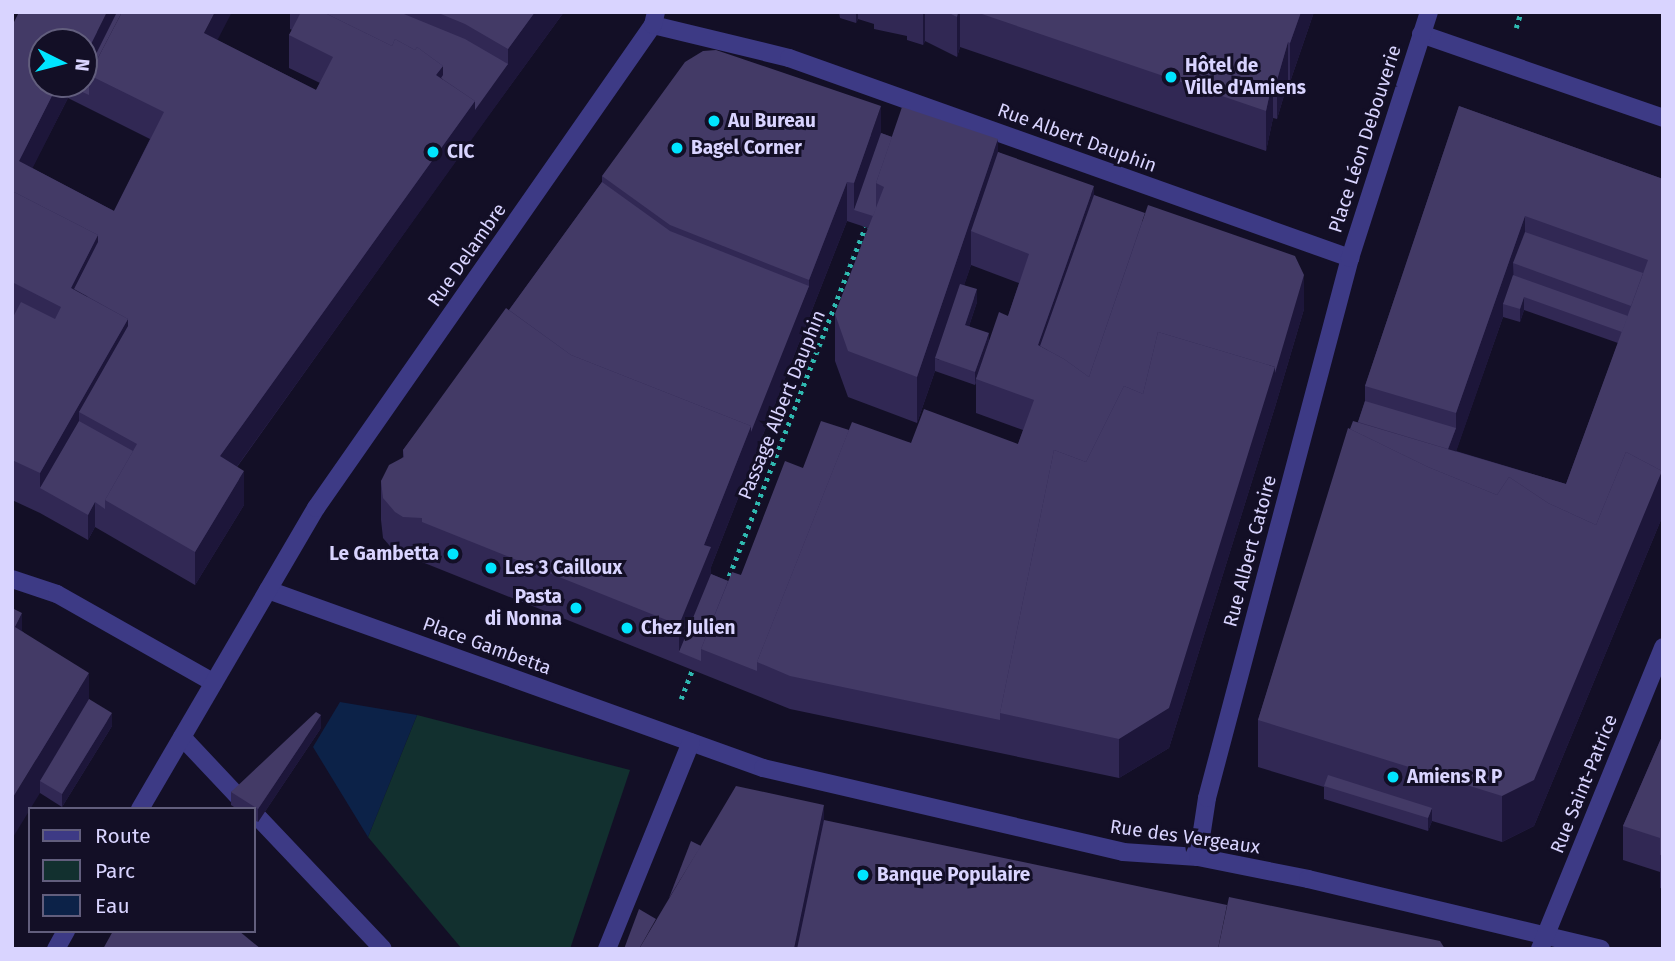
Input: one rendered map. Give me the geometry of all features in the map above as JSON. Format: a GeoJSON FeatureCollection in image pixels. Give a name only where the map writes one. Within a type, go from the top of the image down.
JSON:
{"type":"FeatureCollection","features":[{"type":"Feature","properties":{"kind":"street","name":"Place Léon Debouverie"},"geometry":{"type":"LineString","coordinates":[[1350,258],[1429,12]]}},
{"type":"Feature","properties":{"kind":"street","name":"Rue Albert Dauphin"},"geometry":{"type":"LineString","coordinates":[[654,18],[789,58],[1350,258]]}},
{"type":"Feature","properties":{"kind":"street","name":"Rue Delambre"},"geometry":{"type":"LineString","coordinates":[[268,590],[316,509],[654,18]]}},
{"type":"Feature","properties":{"kind":"street","name":"Place Léon Debouverie"},"geometry":{"type":"LineString","coordinates":[[1421,34],[1663,118]]}},
{"type":"Feature","properties":{"kind":"street","name":"Rue Albert Catoire"},"geometry":{"type":"LineString","coordinates":[[1198,857],[1211,785],[1350,258]]}},
{"type":"Feature","properties":{"kind":"street"},"geometry":{"type":"LineString","coordinates":[[12,579],[57,594],[214,683]]}},
{"type":"Feature","properties":{"kind":"street"},"geometry":{"type":"LineString","coordinates":[[141,807],[268,590]]}},
{"type":"Feature","properties":{"kind":"street","name":"Place Gambetta"},"geometry":{"type":"LineString","coordinates":[[268,590],[763,768]]}},
{"type":"Feature","properties":{"kind":"street","name":"Rue Saint-Patrice"},"geometry":{"type":"LineString","coordinates":[[1542,943],[1663,647]]}},
{"type":"Feature","properties":{"kind":"street"},"geometry":{"type":"LineString","coordinates":[[182,737],[248,807]]}},
{"type":"Feature","properties":{"kind":"street"},"geometry":{"type":"LineString","coordinates":[[607,949],[691,742]]}},
{"type":"Feature","properties":{"kind":"street","name":"Rue des Vergeaux"},"geometry":{"type":"LineString","coordinates":[[763,768],[1123,852],[1198,857],[1308,879],[1542,943],[1601,949]]}},
{"type":"Feature","properties":{"kind":"street"},"geometry":{"type":"LineString","coordinates":[[256,815],[383,949]]}},
{"type":"Feature","properties":{"kind":"street"},"geometry":{"type":"LineString","coordinates":[[56,949],[65,933]]}},
{"type":"Feature","properties":{"kind":"path","name":"Passage Albert Dauphin"},"geometry":{"type":"LineString","coordinates":[[723,592],[865,227]]}},
{"type":"Feature","properties":{"kind":"green space"},"geometry":{"type":"Polygon","coordinates":[[[417,715],[630,770],[570,949],[462,949],[368,837],[417,715]]]}},
{"type":"Feature","properties":{"kind":"water"},"geometry":{"type":"Polygon","coordinates":[[[340,702],[417,715],[368,837],[313,747],[340,702]]]}},
{"type":"Feature","properties":{"kind":"building"},"geometry":{"type":"Polygon","coordinates":[[[19,12],[107,12],[98,30],[28,28],[28,98],[51,98],[19,161],[114,211],[164,112],[98,79],[98,58],[122,12],[215,12],[204,33],[316,90],[333,57],[289,35],[301,12],[323,12],[392,46],[395,39],[415,50],[417,47],[443,66],[436,75],[475,101],[220,456],[244,471],[195,552],[105,500],[137,444],[79,412],[128,326],[128,319],[74,289],[98,242],[98,235],[12,191],[12,26],[19,12]]]}},
{"type":"Feature","properties":{"kind":"building"},"geometry":{"type":"Polygon","coordinates":[[[117,12],[122,12],[98,58],[98,50],[117,12]]]}},
{"type":"Feature","properties":{"kind":"building"},"geometry":{"type":"Polygon","coordinates":[[[323,12],[399,12],[465,39],[508,64],[475,110],[475,101],[441,78],[443,66],[417,47],[415,50],[395,39],[392,46],[323,12]]]}},
{"type":"Feature","properties":{"kind":"building"},"geometry":{"type":"Polygon","coordinates":[[[436,12],[535,12],[508,49],[465,24],[436,12]]]}},
{"type":"Feature","properties":{"kind":"building"},"geometry":{"type":"Polygon","coordinates":[[[976,12],[1301,12],[1290,43],[1288,42],[1277,80],[1273,79],[1266,111],[976,12]]]}},
{"type":"Feature","properties":{"kind":"building"},"geometry":{"type":"Polygon","coordinates":[[[716,50],[881,106],[854,183],[847,182],[809,280],[670,225],[602,176],[685,62],[703,51],[716,50]]]}},
{"type":"Feature","properties":{"kind":"building"},"geometry":{"type":"Polygon","coordinates":[[[1459,106],[1663,179],[1663,476],[1662,478],[1662,471],[1626,452],[1596,525],[1548,503],[1509,477],[1497,495],[1428,467],[1350,429],[1353,421],[1566,484],[1648,260],[1525,216],[1456,413],[1365,386],[1459,106]]]}},
{"type":"Feature","properties":{"kind":"building"},"geometry":{"type":"Polygon","coordinates":[[[902,107],[998,139],[917,377],[848,351],[835,314],[884,187],[876,183],[902,107]]]}},
{"type":"Feature","properties":{"kind":"building"},"geometry":{"type":"Polygon","coordinates":[[[881,133],[892,137],[876,183],[876,209],[873,216],[854,210],[881,133]]]}},
{"type":"Feature","properties":{"kind":"building"},"geometry":{"type":"Polygon","coordinates":[[[998,152],[1094,186],[1038,345],[1089,377],[1148,205],[1295,256],[1304,275],[1275,373],[1275,367],[1158,332],[1143,394],[1124,386],[1086,462],[1054,450],[1000,720],[790,676],[757,662],[852,422],[911,443],[924,409],[1018,444],[1034,400],[976,379],[999,312],[1008,316],[1029,254],[971,231],[998,152]]]}},
{"type":"Feature","properties":{"kind":"building"},"geometry":{"type":"Polygon","coordinates":[[[602,182],[670,231],[809,286],[751,432],[751,426],[571,355],[509,310],[602,182]]]}},
{"type":"Feature","properties":{"kind":"building"},"geometry":{"type":"Polygon","coordinates":[[[12,191],[98,235],[71,288],[128,319],[40,473],[12,460],[12,319],[21,302],[55,319],[61,307],[12,282],[12,191]]]}},
{"type":"Feature","properties":{"kind":"building"},"geometry":{"type":"Polygon","coordinates":[[[1094,195],[1145,213],[1089,377],[1040,346],[1094,195]]]}},
{"type":"Feature","properties":{"kind":"building"},"geometry":{"type":"Polygon","coordinates":[[[1525,232],[1643,273],[1631,306],[1513,263],[1525,232]]]}},
{"type":"Feature","properties":{"kind":"building"},"geometry":{"type":"Polygon","coordinates":[[[1513,275],[1628,316],[1622,332],[1524,297],[1520,309],[1503,304],[1513,275]]]}},
{"type":"Feature","properties":{"kind":"building"},"geometry":{"type":"Polygon","coordinates":[[[960,284],[977,289],[965,325],[989,333],[975,372],[935,358],[960,284]]]}},
{"type":"Feature","properties":{"kind":"building"},"geometry":{"type":"Polygon","coordinates":[[[506,308],[571,355],[751,426],[704,545],[711,547],[679,625],[422,522],[422,518],[403,517],[383,498],[381,481],[389,465],[404,457],[403,450],[506,308]]]}},
{"type":"Feature","properties":{"kind":"building"},"geometry":{"type":"Polygon","coordinates":[[[1158,332],[1275,367],[1169,708],[1119,739],[1000,713],[1054,450],[1086,462],[1124,386],[1143,394],[1158,332]]]}},
{"type":"Feature","properties":{"kind":"building"},"geometry":{"type":"Polygon","coordinates":[[[1365,401],[1456,428],[1448,449],[1358,422],[1365,401]]]}},
{"type":"Feature","properties":{"kind":"building"},"geometry":{"type":"Polygon","coordinates":[[[79,421],[133,451],[105,500],[105,509],[95,502],[88,515],[40,488],[79,421]]]}},
{"type":"Feature","properties":{"kind":"building"},"geometry":{"type":"Polygon","coordinates":[[[821,421],[849,430],[757,662],[757,671],[701,649],[732,572],[741,575],[785,461],[803,468],[821,421]]]}},
{"type":"Feature","properties":{"kind":"building"},"geometry":{"type":"Polygon","coordinates":[[[1348,428],[1428,467],[1497,495],[1509,477],[1548,503],[1596,525],[1626,452],[1662,471],[1534,780],[1502,796],[1258,720],[1348,428]]]}},
{"type":"Feature","properties":{"kind":"building"},"geometry":{"type":"Polygon","coordinates":[[[711,574],[728,581],[701,649],[701,661],[679,652],[711,574]]]}},
{"type":"Feature","properties":{"kind":"building"},"geometry":{"type":"Polygon","coordinates":[[[12,608],[22,613],[15,627],[89,673],[12,799],[12,608]]]}},
{"type":"Feature","properties":{"kind":"building"},"geometry":{"type":"Polygon","coordinates":[[[89,699],[112,713],[62,794],[40,781],[89,699]]]}},
{"type":"Feature","properties":{"kind":"building"},"geometry":{"type":"Polygon","coordinates":[[[316,712],[321,715],[258,809],[231,792],[316,712]]]}},
{"type":"Feature","properties":{"kind":"building"},"geometry":{"type":"Polygon","coordinates":[[[1663,734],[1663,855],[1660,855],[1660,838],[1623,826],[1663,734]]]}},
{"type":"Feature","properties":{"kind":"building"},"geometry":{"type":"Polygon","coordinates":[[[1328,775],[1432,808],[1428,818],[1324,786],[1328,775]]]}},
{"type":"Feature","properties":{"kind":"building"},"geometry":{"type":"Polygon","coordinates":[[[736,786],[824,805],[794,949],[639,949],[736,786]]]}},
{"type":"Feature","properties":{"kind":"building"},"geometry":{"type":"Polygon","coordinates":[[[824,820],[1227,905],[1218,949],[797,949],[824,820]]]}},
{"type":"Feature","properties":{"kind":"building"},"geometry":{"type":"Polygon","coordinates":[[[691,841],[701,846],[669,898],[691,841]]]}},
{"type":"Feature","properties":{"kind":"building"},"geometry":{"type":"Polygon","coordinates":[[[1229,897],[1440,941],[1445,949],[1218,949],[1229,897]]]}},
{"type":"Feature","properties":{"kind":"building"},"geometry":{"type":"Polygon","coordinates":[[[639,909],[656,919],[639,949],[624,949],[639,909]]]}},
{"type":"Feature","properties":{"kind":"building"},"geometry":{"type":"Polygon","coordinates":[[[112,933],[241,933],[261,949],[103,949],[112,933]]]}},
{"type":"Feature","properties":{"kind":"place","name":"Hôtel de Ville d'Amiens"},"geometry":{"type":"Point","coordinates":[1171,77]}},
{"type":"Feature","properties":{"kind":"place","name":"Au Bureau"},"geometry":{"type":"Point","coordinates":[714,121]}},
{"type":"Feature","properties":{"kind":"place","name":"Bagel Corner"},"geometry":{"type":"Point","coordinates":[677,148]}},
{"type":"Feature","properties":{"kind":"place","name":"CIC"},"geometry":{"type":"Point","coordinates":[433,152]}},
{"type":"Feature","properties":{"kind":"place","name":"Le Gambetta"},"geometry":{"type":"Point","coordinates":[453,554]}},
{"type":"Feature","properties":{"kind":"place","name":"Les 3 Cailloux"},"geometry":{"type":"Point","coordinates":[491,568]}},
{"type":"Feature","properties":{"kind":"place","name":"Pasta di Nonna"},"geometry":{"type":"Point","coordinates":[576,608]}},
{"type":"Feature","properties":{"kind":"place","name":"Chez Julien"},"geometry":{"type":"Point","coordinates":[627,628]}},
{"type":"Feature","properties":{"kind":"place","name":"Amiens R P"},"geometry":{"type":"Point","coordinates":[1393,777]}},
{"type":"Feature","properties":{"kind":"place","name":"Banque Populaire"},"geometry":{"type":"Point","coordinates":[863,875]}}]}
